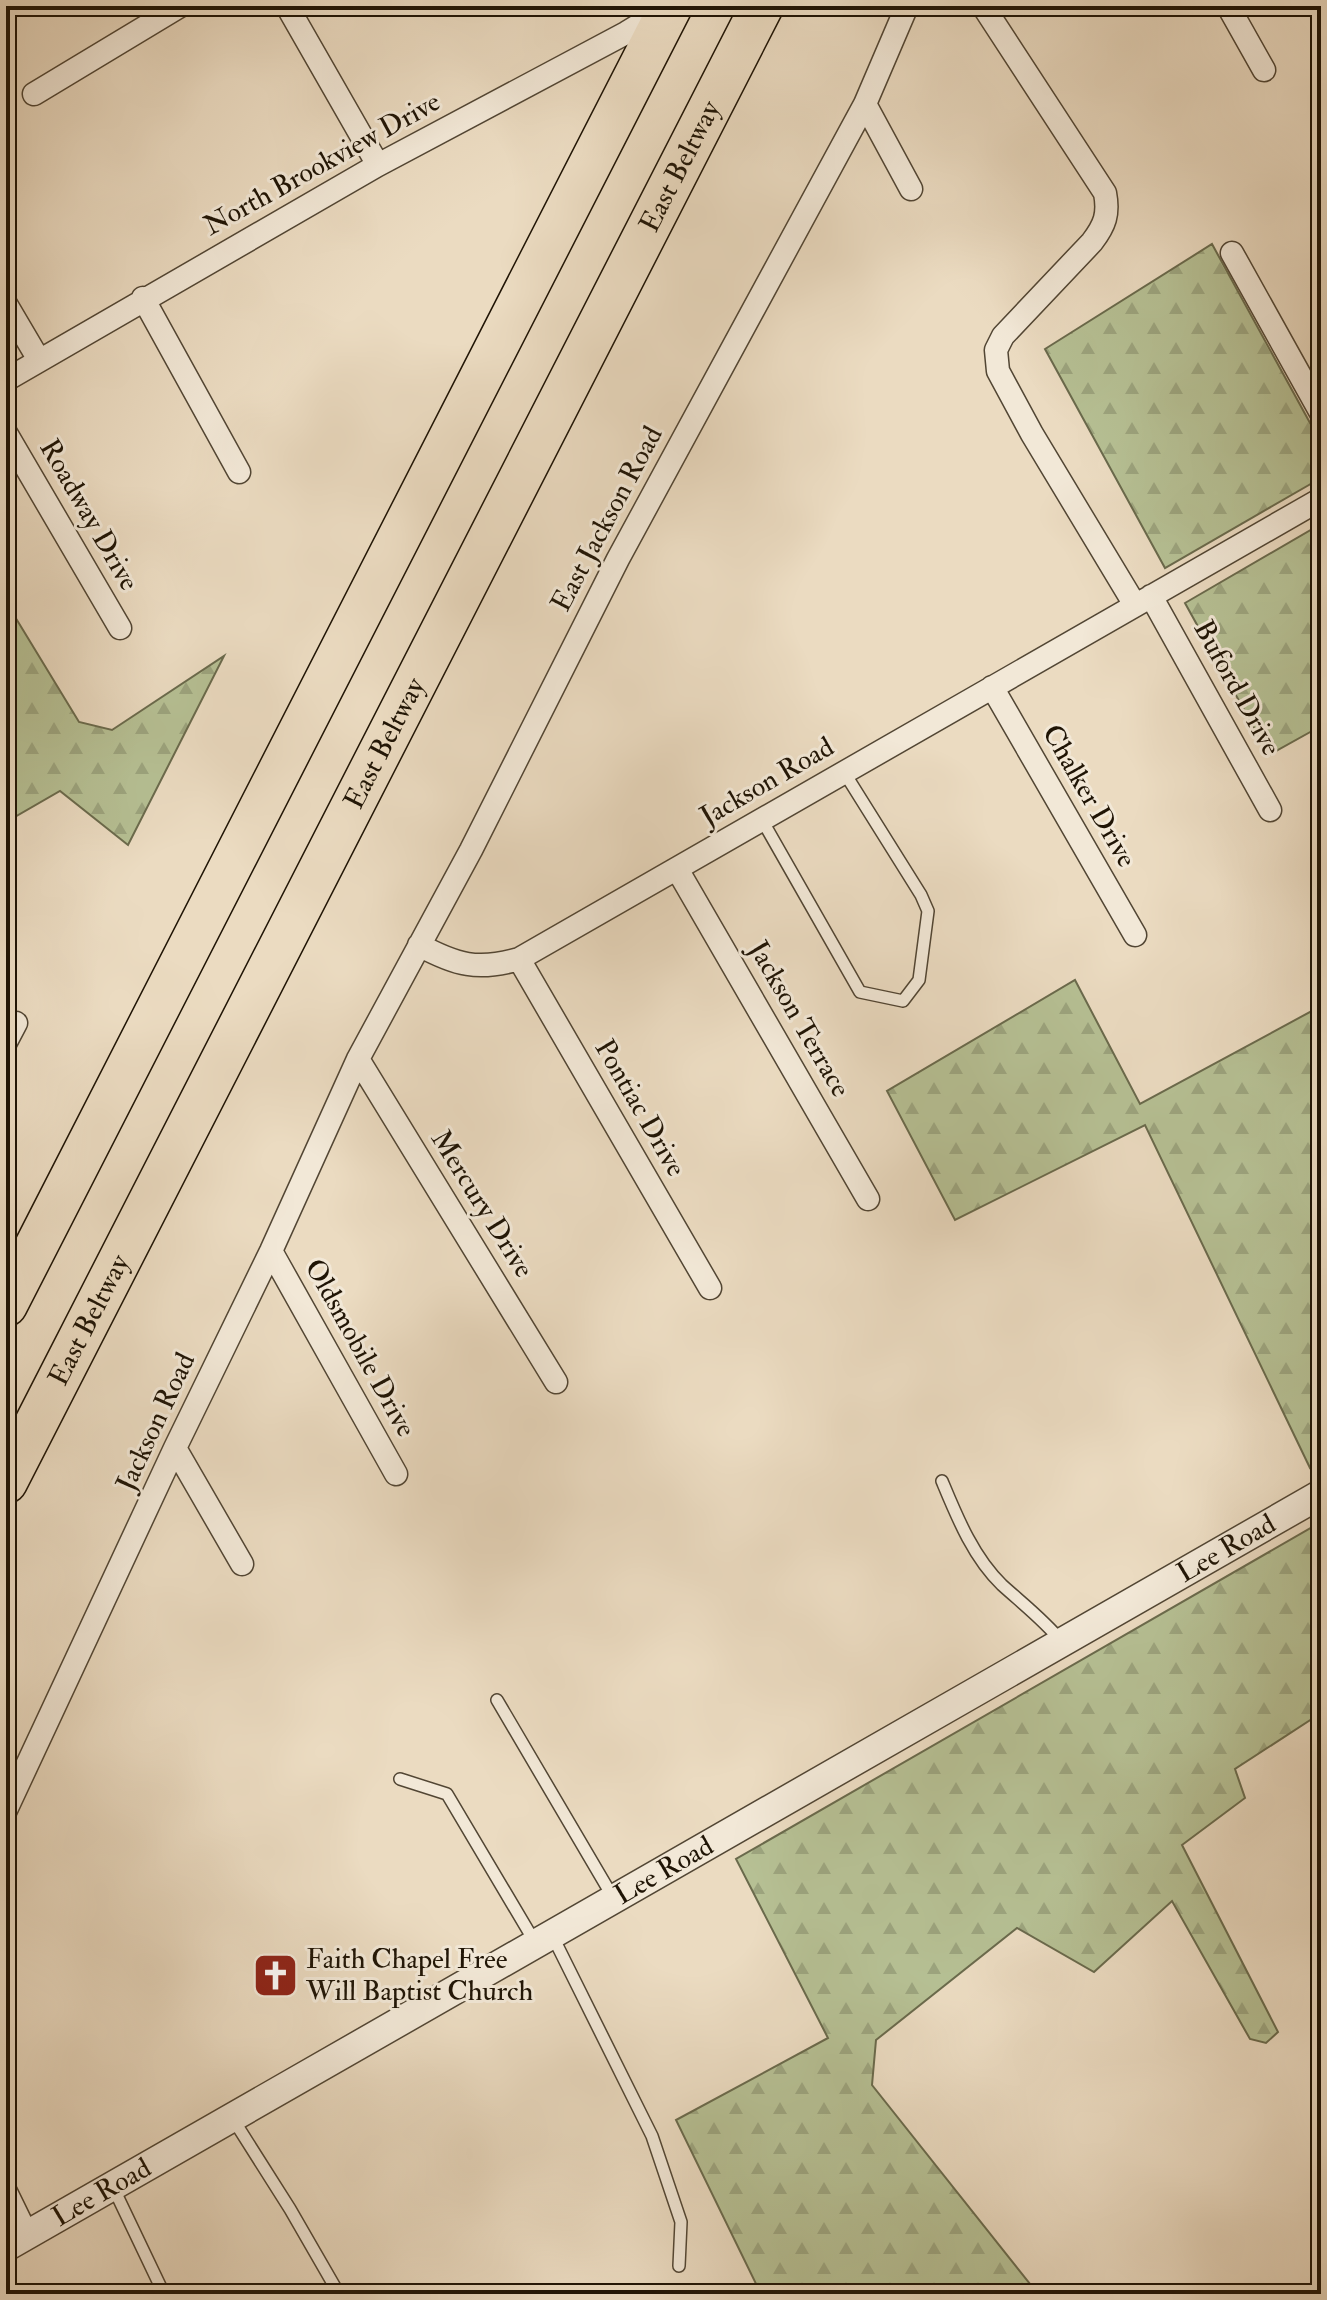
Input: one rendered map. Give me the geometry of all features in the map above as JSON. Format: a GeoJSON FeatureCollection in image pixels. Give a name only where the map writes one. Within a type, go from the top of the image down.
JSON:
{"type":"FeatureCollection","features":[{"type":"Feature","properties":{"kind":"highway"},"geometry":{"type":"LineString","coordinates":[[6,1305],[670,6]]}},
{"type":"Feature","properties":{"kind":"highway","name":"East Beltway"},"geometry":{"type":"LineString","coordinates":[[6,1482],[755,18]]}},
{"type":"Feature","properties":{"kind":"street"},"geometry":{"type":"LineString","coordinates":[[34,94],[180,6]]}},
{"type":"Feature","properties":{"kind":"street"},"geometry":{"type":"LineString","coordinates":[[287,6],[378,165]]}},
{"type":"Feature","properties":{"kind":"street","name":"North Brookview Drive"},"geometry":{"type":"LineString","coordinates":[[6,380],[143,298],[378,165],[626,33],[670,6]]}},
{"type":"Feature","properties":{"kind":"street","name":"East Jackson Road"},"geometry":{"type":"LineString","coordinates":[[358,1059],[471,850],[618,559],[865,104],[907,6]]}},
{"type":"Feature","properties":{"kind":"street"},"geometry":{"type":"LineString","coordinates":[[983,6],[1105,193],[1108,212],[1103,227],[1092,242],[1003,336],[996,350],[998,371],[1032,434],[1143,600]]}},
{"type":"Feature","properties":{"kind":"street"},"geometry":{"type":"LineString","coordinates":[[1228,6],[1264,70]]}},
{"type":"Feature","properties":{"kind":"street"},"geometry":{"type":"LineString","coordinates":[[865,104],[911,189]]}},
{"type":"Feature","properties":{"kind":"street"},"geometry":{"type":"LineString","coordinates":[[1232,253],[1321,413]]}},
{"type":"Feature","properties":{"kind":"street"},"geometry":{"type":"LineString","coordinates":[[143,298],[239,472]]}},
{"type":"Feature","properties":{"kind":"street"},"geometry":{"type":"LineString","coordinates":[[6,304],[39,360]]}},
{"type":"Feature","properties":{"kind":"street","name":"Roadway Drive"},"geometry":{"type":"LineString","coordinates":[[6,433],[120,628]]}},
{"type":"Feature","properties":{"kind":"street","name":"Jackson Road"},"geometry":{"type":"LineString","coordinates":[[419,945],[452,962],[493,966],[519,959],[1321,499]]}},
{"type":"Feature","properties":{"kind":"street","name":"Buford Drive"},"geometry":{"type":"LineString","coordinates":[[1143,600],[1270,810]]}},
{"type":"Feature","properties":{"kind":"street","name":"Chalker Drive"},"geometry":{"type":"LineString","coordinates":[[992,687],[1135,935]]}},
{"type":"Feature","properties":{"kind":"street","name":"Jackson Terrace"},"geometry":{"type":"LineString","coordinates":[[677,869],[868,1199]]}},
{"type":"Feature","properties":{"kind":"street","name":"Pontiac Drive"},"geometry":{"type":"LineString","coordinates":[[519,959],[710,1288]]}},
{"type":"Feature","properties":{"kind":"street","name":"Jackson Road"},"geometry":{"type":"LineString","coordinates":[[6,1810],[271,1251],[358,1059]]}},
{"type":"Feature","properties":{"kind":"street","name":"Mercury Drive"},"geometry":{"type":"LineString","coordinates":[[358,1059],[556,1382]]}},
{"type":"Feature","properties":{"kind":"street","name":"Oldsmobile Drive"},"geometry":{"type":"LineString","coordinates":[[271,1251],[396,1474]]}},
{"type":"Feature","properties":{"kind":"street"},"geometry":{"type":"LineString","coordinates":[[175,1448],[242,1564]]}},
{"type":"Feature","properties":{"kind":"street","name":"Lee Road"},"geometry":{"type":"LineString","coordinates":[[17,2241],[1321,1494]]}},
{"type":"Feature","properties":{"kind":"street"},"geometry":{"type":"LineString","coordinates":[[6,2192],[17,2241]]}},
{"type":"Feature","properties":{"kind":"lane"},"geometry":{"type":"LineString","coordinates":[[762,820],[860,992],[903,1001],[919,980],[928,911],[844,772]]}},
{"type":"Feature","properties":{"kind":"lane"},"geometry":{"type":"LineString","coordinates":[[942,1481],[959,1523],[980,1559],[1000,1583],[1046,1623],[1062,1643]]}},
{"type":"Feature","properties":{"kind":"lane"},"geometry":{"type":"LineString","coordinates":[[497,1700],[614,1899]]}},
{"type":"Feature","properties":{"kind":"lane"},"geometry":{"type":"LineString","coordinates":[[400,1779],[447,1794],[544,1940],[652,2136],[681,2222],[679,2266]]}},
{"type":"Feature","properties":{"kind":"lane"},"geometry":{"type":"LineString","coordinates":[[232,2118],[339,2294]]}},
{"type":"Feature","properties":{"kind":"lane"},"geometry":{"type":"LineString","coordinates":[[113,2186],[164,2294]]}},
{"type":"Feature","properties":{"kind":"green space"},"geometry":{"type":"Polygon","coordinates":[[[1212,244],[1321,443],[1321,478],[1165,568],[1045,349],[1212,244]]]}},
{"type":"Feature","properties":{"kind":"green space"},"geometry":{"type":"Polygon","coordinates":[[[1321,524],[1321,726],[1269,755],[1185,603],[1321,524]]]}},
{"type":"Feature","properties":{"kind":"green space"},"geometry":{"type":"Polygon","coordinates":[[[6,602],[79,722],[112,730],[224,656],[128,845],[60,791],[6,822],[6,602]]]}},
{"type":"Feature","properties":{"kind":"green space"},"geometry":{"type":"Polygon","coordinates":[[[1075,980],[1140,1104],[1321,1006],[1321,1461],[1310,1468],[1145,1125],[955,1220],[887,1091],[1075,980]]]}},
{"type":"Feature","properties":{"kind":"green space"},"geometry":{"type":"Polygon","coordinates":[[[1321,1522],[1321,1713],[1235,1769],[1245,1798],[1182,1845],[1278,2032],[1266,2043],[1250,2039],[1172,1901],[1094,1972],[1017,1928],[876,2040],[872,2085],[1038,2294],[761,2294],[676,2120],[828,2038],[736,1859],[1321,1522]]]}},
{"type":"Feature","properties":{"kind":"green space"},"geometry":{"type":"Polygon","coordinates":[[[1321,2280],[1321,2294],[1282,2294],[1321,2280]]]}},
{"type":"Feature","properties":{"kind":"place","name":"Faith Chapel Free Will Baptist Church"},"geometry":{"type":"Point","coordinates":[275,1975]}}]}
